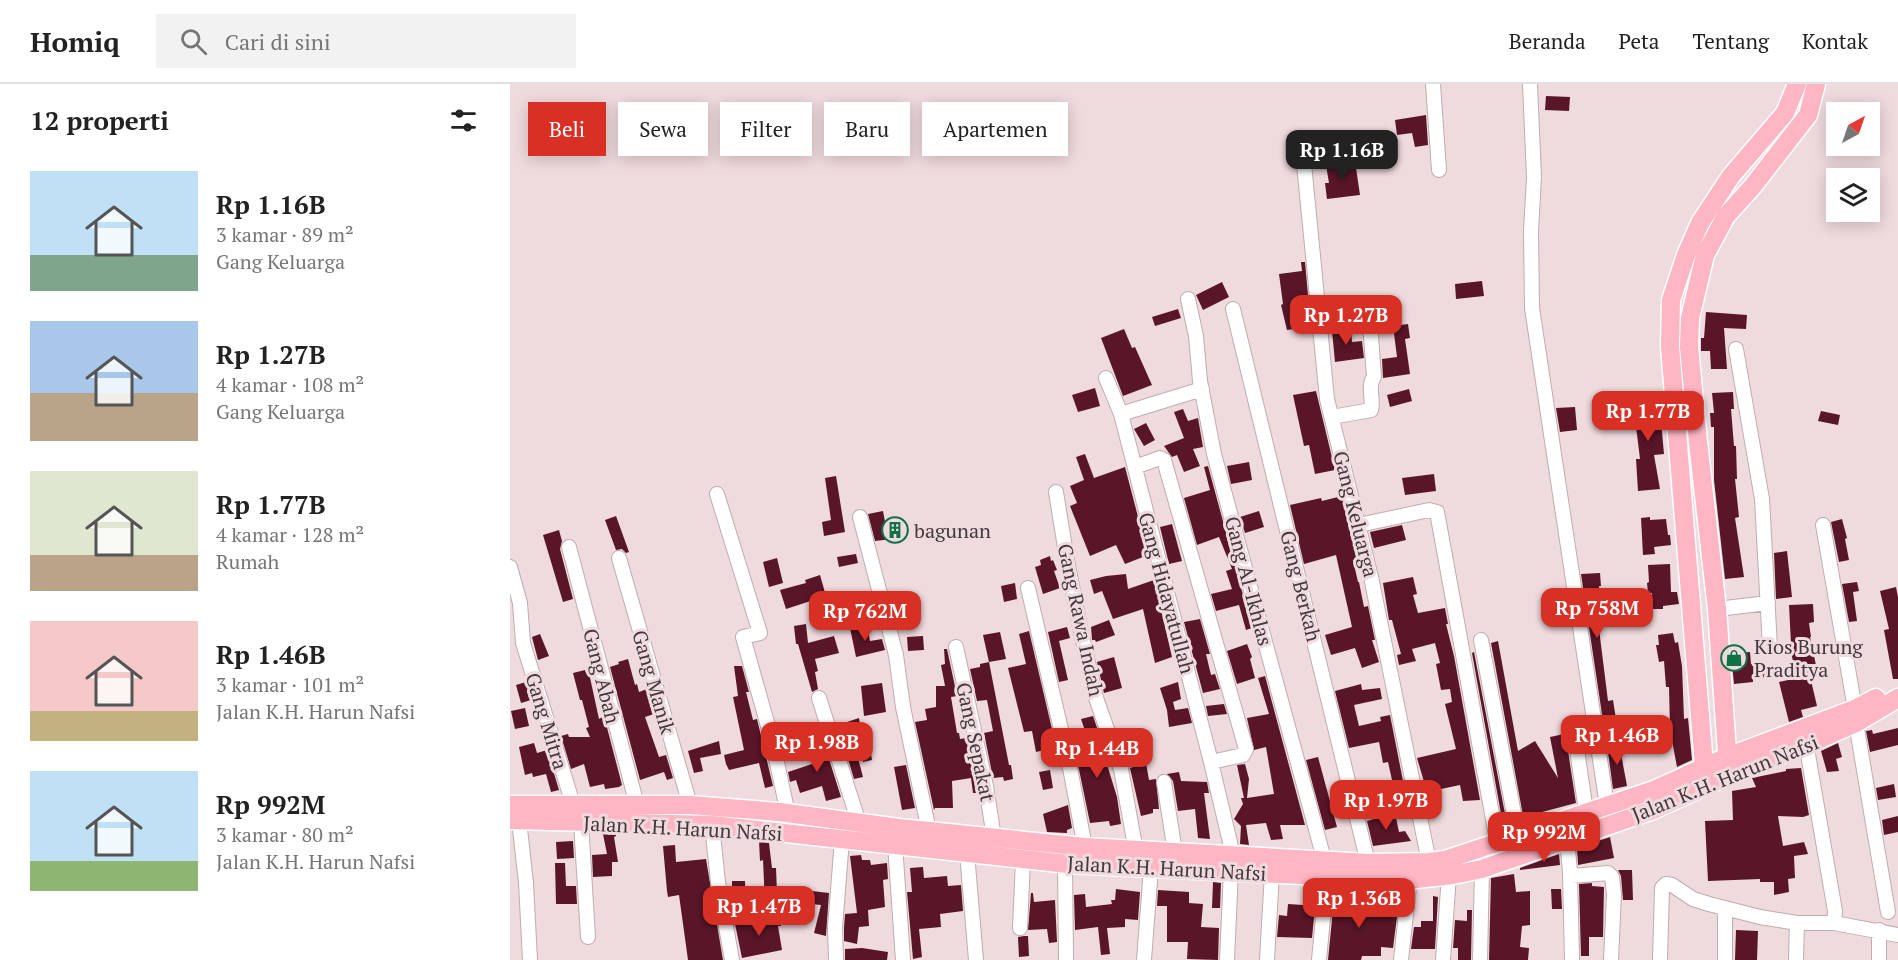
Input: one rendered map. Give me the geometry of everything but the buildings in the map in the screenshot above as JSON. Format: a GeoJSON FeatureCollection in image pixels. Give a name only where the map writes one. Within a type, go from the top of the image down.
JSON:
{"type":"FeatureCollection","features":[{"type":"Feature","properties":{"kind":"main road"},"geometry":{"type":"LineString","coordinates":[[1706,786],[1670,346],[1671,300],[1686,255],[1700,223],[1731,176],[1785,113],[1797,84]]}},
{"type":"Feature","properties":{"kind":"main road"},"geometry":{"type":"LineString","coordinates":[[1730,775],[1717,609],[1689,347],[1690,318],[1705,255],[1726,216],[1753,186],[1808,115],[1816,84]]}},
{"type":"Feature","properties":{"kind":"main road","name":"Jalan K.H. Harun Nafsi"},"geometry":{"type":"LineString","coordinates":[[1856,716],[1898,687]]}},
{"type":"Feature","properties":{"kind":"main road","name":"Jalan K.H. Harun Nafsi"},"geometry":{"type":"LineString","coordinates":[[513,815],[539,813],[573,804],[690,806],[788,814],[1085,847],[1127,856],[1152,867],[1232,863],[1325,867],[1407,880],[1482,868],[1653,810],[1805,737],[1898,698]]}},
{"type":"Feature","properties":{"kind":"main road","name":"Jalan K.H. Harun Nafsi"},"geometry":{"type":"LineString","coordinates":[[539,813],[581,822],[712,825],[1065,864],[1175,852],[1272,873],[1368,863],[1445,860],[1654,790],[1727,757],[1805,737]]}},
{"type":"Feature","properties":{"kind":"street"},"geometry":{"type":"LineString","coordinates":[[1433,84],[1439,171]]}},
{"type":"Feature","properties":{"kind":"street"},"geometry":{"type":"LineString","coordinates":[[1530,84],[1534,177],[1532,308],[1607,806]]}},
{"type":"Feature","properties":{"kind":"street","name":"Gang Keluarga"},"geometry":{"type":"LineString","coordinates":[[1304,164],[1328,399],[1371,578],[1429,862]]}},
{"type":"Feature","properties":{"kind":"street","name":"Gang Al-Ikhlas"},"geometry":{"type":"LineString","coordinates":[[1188,299],[1214,454],[1325,867]]}},
{"type":"Feature","properties":{"kind":"street","name":"Gang Berkah"},"geometry":{"type":"LineString","coordinates":[[1233,309],[1368,863]]}},
{"type":"Feature","properties":{"kind":"street"},"geometry":{"type":"LineString","coordinates":[[1332,417],[1371,410],[1371,383],[1374,377],[1370,323]]}},
{"type":"Feature","properties":{"kind":"street"},"geometry":{"type":"LineString","coordinates":[[1736,349],[1762,499],[1770,648]]}},
{"type":"Feature","properties":{"kind":"street","name":"Gang Hidayatullah"},"geometry":{"type":"LineString","coordinates":[[1106,378],[1120,414],[1135,467],[1211,762],[1232,863],[1227,960]]}},
{"type":"Feature","properties":{"kind":"street"},"geometry":{"type":"LineString","coordinates":[[1120,414],[1202,389]]}},
{"type":"Feature","properties":{"kind":"street"},"geometry":{"type":"LineString","coordinates":[[1135,467],[1160,458],[1164,460],[1246,749],[1243,755],[1211,762]]}},
{"type":"Feature","properties":{"kind":"street","name":"Gang Rawa Indah"},"geometry":{"type":"LineString","coordinates":[[1056,492],[1066,560],[1096,698],[1121,769],[1127,856]]}},
{"type":"Feature","properties":{"kind":"street"},"geometry":{"type":"LineString","coordinates":[[717,494],[760,633],[743,637],[773,744],[788,814]]}},
{"type":"Feature","properties":{"kind":"street"},"geometry":{"type":"LineString","coordinates":[[1359,525],[1429,510],[1437,512],[1497,841]]}},
{"type":"Feature","properties":{"kind":"street"},"geometry":{"type":"LineString","coordinates":[[860,517],[896,655],[903,707],[929,831]]}},
{"type":"Feature","properties":{"kind":"street"},"geometry":{"type":"LineString","coordinates":[[1823,525],[1888,912]]}},
{"type":"Feature","properties":{"kind":"street","name":"Gang Abah"},"geometry":{"type":"LineString","coordinates":[[569,547],[637,805]]}},
{"type":"Feature","properties":{"kind":"street","name":"Gang Manik"},"geometry":{"type":"LineString","coordinates":[[619,558],[690,806]]}},
{"type":"Feature","properties":{"kind":"street","name":"Gang Mitra"},"geometry":{"type":"LineString","coordinates":[[510,567],[520,603],[524,643],[573,804]]}},
{"type":"Feature","properties":{"kind":"street"},"geometry":{"type":"LineString","coordinates":[[1028,588],[1070,768],[1085,847]]}},
{"type":"Feature","properties":{"kind":"street"},"geometry":{"type":"LineString","coordinates":[[1717,609],[1768,603]]}},
{"type":"Feature","properties":{"kind":"street"},"geometry":{"type":"LineString","coordinates":[[1481,640],[1518,835]]}},
{"type":"Feature","properties":{"kind":"street"},"geometry":{"type":"LineString","coordinates":[[510,649],[524,643]]}},
{"type":"Feature","properties":{"kind":"street","name":"Gang Sepakat"},"geometry":{"type":"LineString","coordinates":[[956,647],[986,786],[994,838]]}},
{"type":"Feature","properties":{"kind":"street"},"geometry":{"type":"LineString","coordinates":[[819,698],[859,823]]}},
{"type":"Feature","properties":{"kind":"street"},"geometry":{"type":"LineString","coordinates":[[1805,737],[1834,918]]}},
{"type":"Feature","properties":{"kind":"street"},"geometry":{"type":"LineString","coordinates":[[1576,750],[1586,811]]}},
{"type":"Feature","properties":{"kind":"street"},"geometry":{"type":"LineString","coordinates":[[1164,782],[1175,852]]}},
{"type":"Feature","properties":{"kind":"street"},"geometry":{"type":"LineString","coordinates":[[513,815],[526,883],[530,960]]}},
{"type":"Feature","properties":{"kind":"street"},"geometry":{"type":"LineString","coordinates":[[581,822],[588,937]]}},
{"type":"Feature","properties":{"kind":"street"},"geometry":{"type":"LineString","coordinates":[[712,825],[718,882],[732,960]]}},
{"type":"Feature","properties":{"kind":"street"},"geometry":{"type":"LineString","coordinates":[[836,960],[835,928],[842,839]]}},
{"type":"Feature","properties":{"kind":"street"},"geometry":{"type":"LineString","coordinates":[[1567,839],[1572,960]]}},
{"type":"Feature","properties":{"kind":"street"},"geometry":{"type":"LineString","coordinates":[[895,844],[903,960]]}},
{"type":"Feature","properties":{"kind":"street"},"geometry":{"type":"LineString","coordinates":[[967,853],[976,960]]}},
{"type":"Feature","properties":{"kind":"street"},"geometry":{"type":"LineString","coordinates":[[1020,928],[1023,859]]}},
{"type":"Feature","properties":{"kind":"street"},"geometry":{"type":"LineString","coordinates":[[1065,864],[1066,960]]}},
{"type":"Feature","properties":{"kind":"street"},"geometry":{"type":"LineString","coordinates":[[1144,960],[1152,867]]}},
{"type":"Feature","properties":{"kind":"street"},"geometry":{"type":"LineString","coordinates":[[1319,960],[1325,867]]}},
{"type":"Feature","properties":{"kind":"street"},"geometry":{"type":"LineString","coordinates":[[1480,960],[1482,868]]}},
{"type":"Feature","properties":{"kind":"street"},"geometry":{"type":"LineString","coordinates":[[1570,871],[1608,873],[1612,877],[1614,894],[1611,960]]}},
{"type":"Feature","properties":{"kind":"street"},"geometry":{"type":"LineString","coordinates":[[1267,960],[1272,873]]}},
{"type":"Feature","properties":{"kind":"street"},"geometry":{"type":"LineString","coordinates":[[1443,960],[1449,875]]}},
{"type":"Feature","properties":{"kind":"street"},"geometry":{"type":"LineString","coordinates":[[1401,960],[1409,886],[1407,880]]}},
{"type":"Feature","properties":{"kind":"street"},"geometry":{"type":"LineString","coordinates":[[1660,960],[1662,888],[1666,884],[1672,885],[1693,899],[1728,909],[1797,923],[1834,918],[1898,935]]}},
{"type":"Feature","properties":{"kind":"street"},"geometry":{"type":"LineString","coordinates":[[1725,960],[1725,913],[1728,909]]}},
{"type":"Feature","properties":{"kind":"street"},"geometry":{"type":"LineString","coordinates":[[1796,960],[1797,923]]}},
{"type":"Feature","properties":{"kind":"street"},"geometry":{"type":"LineString","coordinates":[[1879,930],[1879,960]]}},
{"type":"Feature","properties":{"kind":"place","name":"bagunan"},"geometry":{"type":"Point","coordinates":[895,530]}},
{"type":"Feature","properties":{"kind":"place","name":"Kios Burung Praditya"},"geometry":{"type":"Point","coordinates":[1734,658]}}]}
